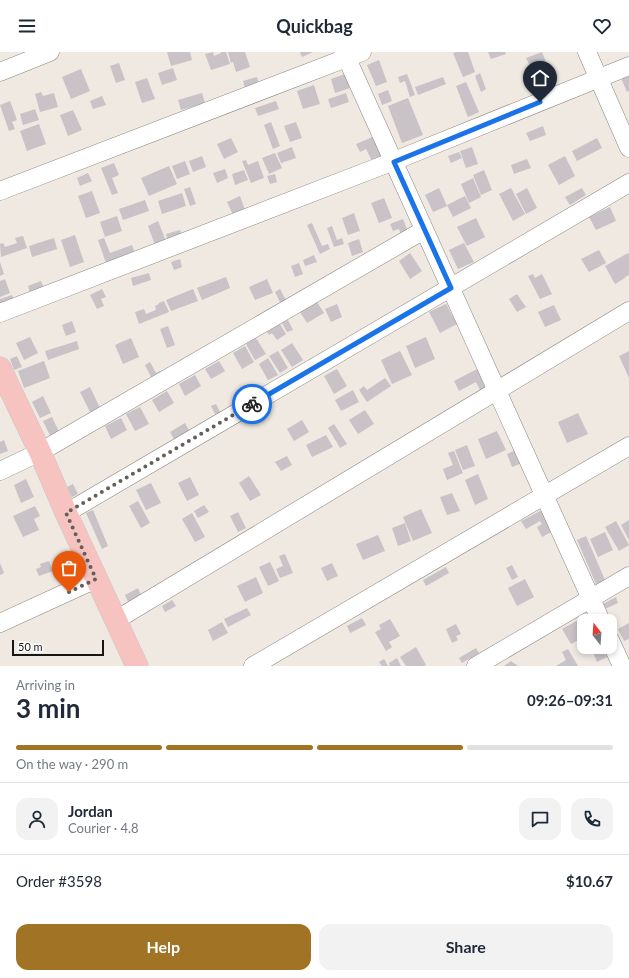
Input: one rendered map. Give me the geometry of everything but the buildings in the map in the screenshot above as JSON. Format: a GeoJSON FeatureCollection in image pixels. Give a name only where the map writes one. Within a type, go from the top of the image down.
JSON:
{"type":"FeatureCollection","features":[{"type":"Feature","properties":{"kind":"main road"},"geometry":{"type":"LineString","coordinates":[[0,368],[40,452],[66,513],[137,666]]}},
{"type":"Feature","properties":{"kind":"street"},"geometry":{"type":"LineString","coordinates":[[0,72],[50,52]]}},
{"type":"Feature","properties":{"kind":"street"},"geometry":{"type":"LineString","coordinates":[[587,52],[629,148]]}},
{"type":"Feature","properties":{"kind":"street"},"geometry":{"type":"LineString","coordinates":[[0,191],[351,54],[394,162],[598,614]]}},
{"type":"Feature","properties":{"kind":"street"},"geometry":{"type":"LineString","coordinates":[[0,313],[394,162],[629,66]]}},
{"type":"Feature","properties":{"kind":"street"},"geometry":{"type":"LineString","coordinates":[[66,513],[629,183]]}},
{"type":"Feature","properties":{"kind":"street"},"geometry":{"type":"LineString","coordinates":[[0,471],[40,452],[424,230]]}},
{"type":"Feature","properties":{"kind":"street"},"geometry":{"type":"LineString","coordinates":[[116,620],[629,311]]}},
{"type":"Feature","properties":{"kind":"street"},"geometry":{"type":"LineString","coordinates":[[253,666],[629,446]]}},
{"type":"Feature","properties":{"kind":"street"},"geometry":{"type":"LineString","coordinates":[[476,666],[629,576]]}},
{"type":"Feature","properties":{"kind":"street"},"geometry":{"type":"LineString","coordinates":[[0,623],[96,579]]}},
{"type":"Feature","properties":{"kind":"street"},"geometry":{"type":"LineString","coordinates":[[616,654],[622,666]]}},
{"type":"Feature","properties":{"kind":"way so far"},"geometry":{"type":"LineString","coordinates":[[69,592],[96,579],[66,513],[252,404]]}},
{"type":"Feature","properties":{"kind":"route"},"geometry":{"type":"LineString","coordinates":[[252,404],[451,288],[394,162],[540,102]]}}]}
